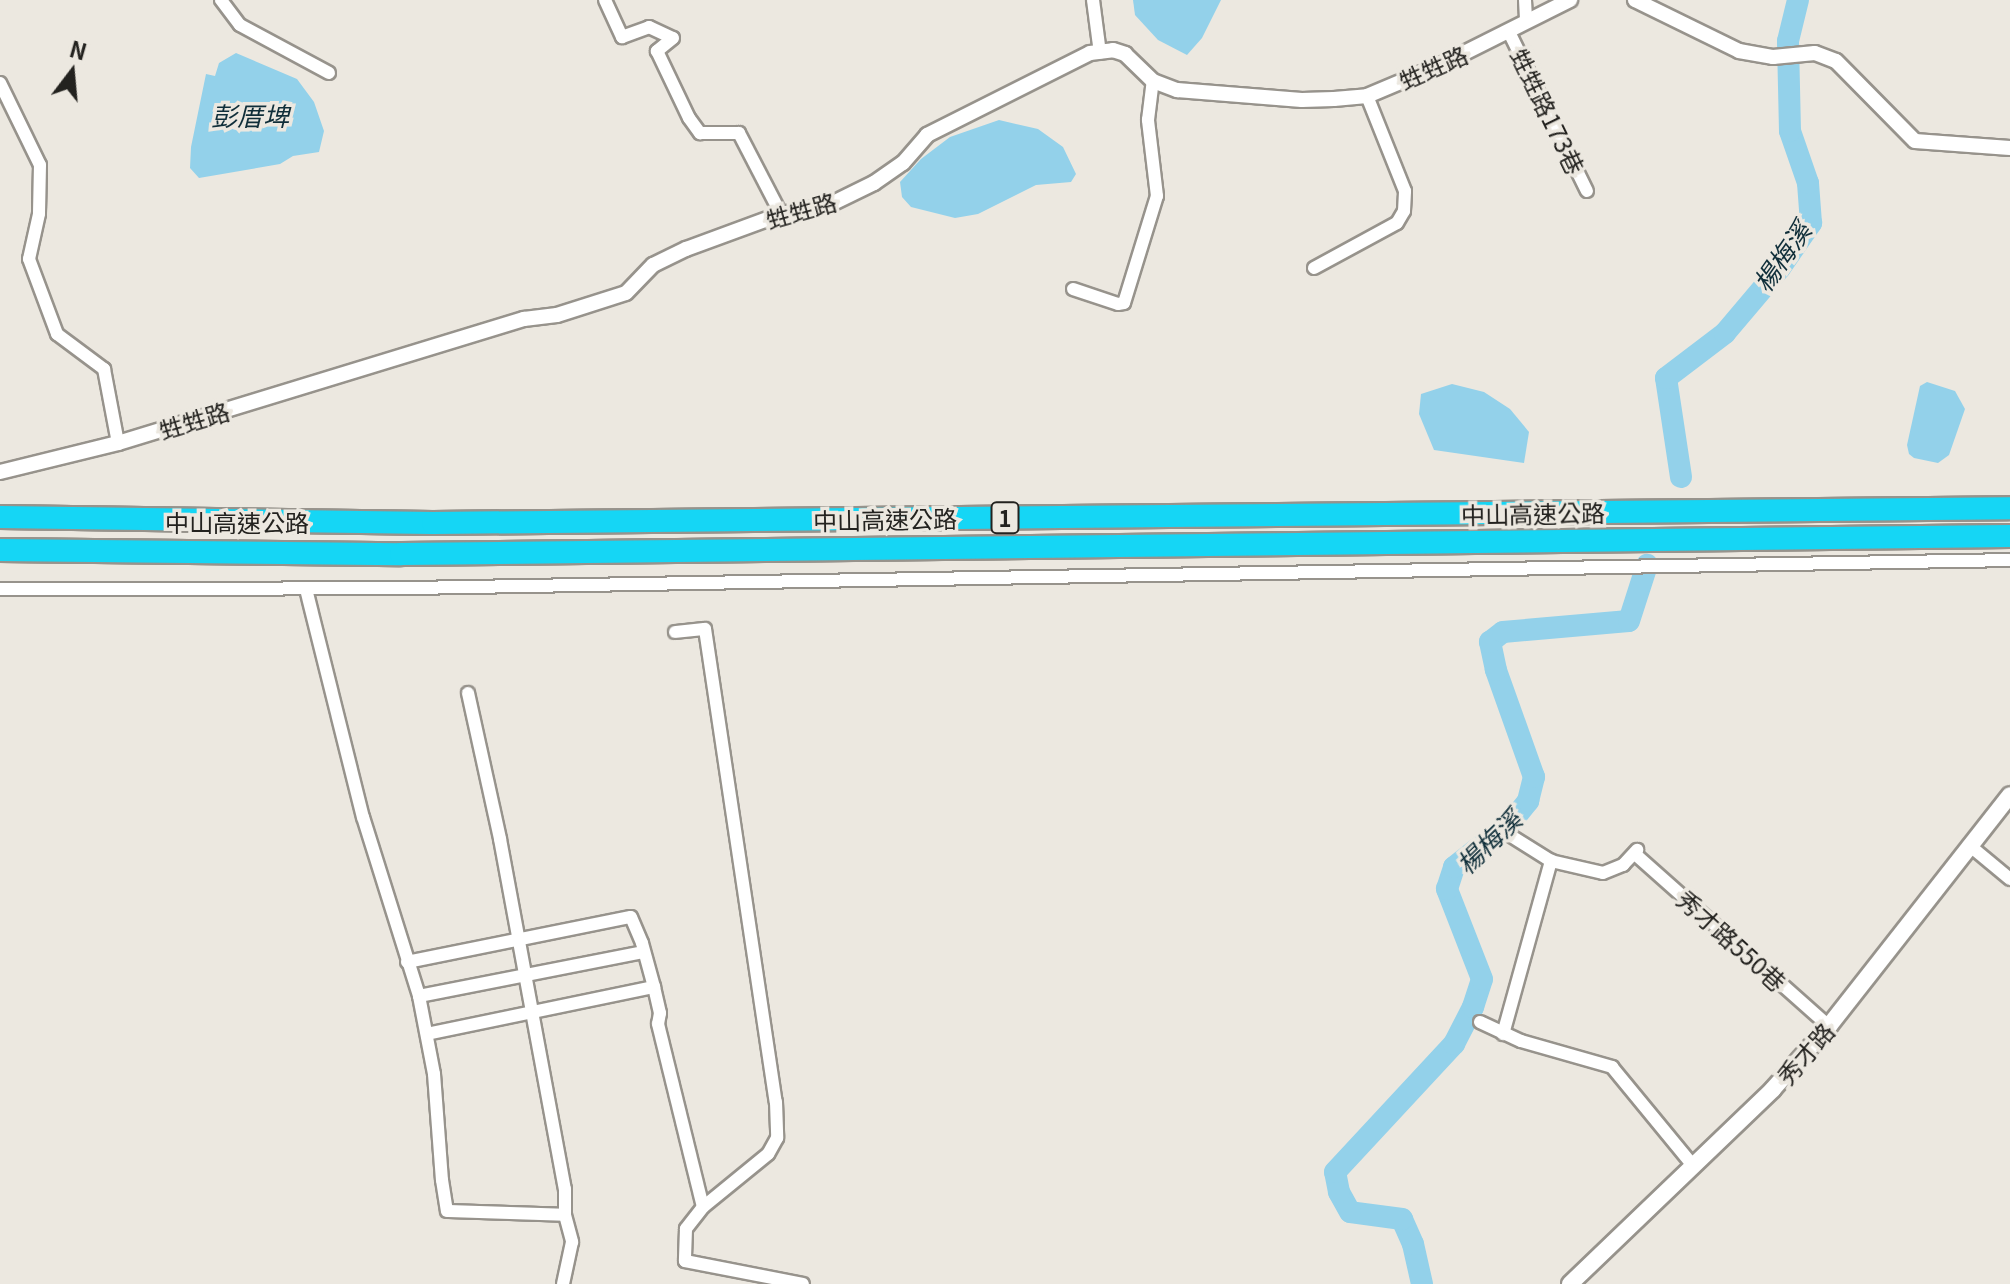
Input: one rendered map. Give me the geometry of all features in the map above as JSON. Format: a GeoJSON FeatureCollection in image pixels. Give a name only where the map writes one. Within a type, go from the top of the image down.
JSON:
{"type":"FeatureCollection","features":[{"type":"Feature","properties":{"kind":"highway","name":"中山高速公路"},"geometry":{"type":"LineString","coordinates":[[0,517],[448,523],[2010,508]]}},
{"type":"Feature","properties":{"kind":"highway","name":"中山高速公路"},"geometry":{"type":"LineString","coordinates":[[0,550],[448,554],[2010,536]]}},
{"type":"Feature","properties":{"kind":"main road","name":"秀才路"},"geometry":{"type":"LineString","coordinates":[[1570,1284],[1773,1089],[1829,1026],[2010,795]]}},
{"type":"Feature","properties":{"kind":"street"},"geometry":{"type":"LineString","coordinates":[[221,0],[240,25],[329,73]]}},
{"type":"Feature","properties":{"kind":"street"},"geometry":{"type":"LineString","coordinates":[[605,0],[622,37],[649,27],[673,38],[657,51],[689,118],[700,133],[739,133],[781,214]]}},
{"type":"Feature","properties":{"kind":"street"},"geometry":{"type":"LineString","coordinates":[[1093,0],[1100,53]]}},
{"type":"Feature","properties":{"kind":"street"},"geometry":{"type":"LineString","coordinates":[[1525,0],[1526,22]]}},
{"type":"Feature","properties":{"kind":"street","name":"甡甡路"},"geometry":{"type":"LineString","coordinates":[[0,472],[118,443],[524,319],[557,315],[626,293],[653,265],[675,254],[781,214],[827,206],[874,183],[903,163],[927,135],[1023,89],[1080,56],[1113,50],[1125,54],[1153,81],[1177,90],[1302,100],[1367,96],[1509,32],[1570,0]]}},
{"type":"Feature","properties":{"kind":"street"},"geometry":{"type":"LineString","coordinates":[[1635,0],[1739,51],[1773,57],[1815,53],[1836,61],[1915,141],[2010,148]]}},
{"type":"Feature","properties":{"kind":"street","name":"甡甡路173巷"},"geometry":{"type":"LineString","coordinates":[[1509,32],[1587,191]]}},
{"type":"Feature","properties":{"kind":"street"},"geometry":{"type":"LineString","coordinates":[[1073,289],[1118,304],[1124,303],[1157,196],[1148,120],[1153,81]]}},
{"type":"Feature","properties":{"kind":"street"},"geometry":{"type":"LineString","coordinates":[[0,83],[40,165],[39,214],[29,259],[33,273],[57,334],[104,369],[118,443]]}},
{"type":"Feature","properties":{"kind":"street"},"geometry":{"type":"LineString","coordinates":[[1314,268],[1397,223],[1404,211],[1405,191],[1367,96]]}},
{"type":"Feature","properties":{"kind":"street"},"geometry":{"type":"LineString","coordinates":[[0,589],[306,589],[2010,560]]}},
{"type":"Feature","properties":{"kind":"street"},"geometry":{"type":"LineString","coordinates":[[306,589],[363,817],[419,996],[434,1074],[447,1211],[565,1215]]}},
{"type":"Feature","properties":{"kind":"street"},"geometry":{"type":"LineString","coordinates":[[675,632],[705,629],[776,1102],[777,1138],[768,1154],[703,1207],[686,1229],[685,1261],[803,1284]]}},
{"type":"Feature","properties":{"kind":"street"},"geometry":{"type":"LineString","coordinates":[[468,693],[500,839],[565,1189],[565,1215],[572,1242],[563,1284]]}},
{"type":"Feature","properties":{"kind":"street"},"geometry":{"type":"LineString","coordinates":[[1500,829],[1551,861],[1503,1034]]}},
{"type":"Feature","properties":{"kind":"street"},"geometry":{"type":"LineString","coordinates":[[1969,845],[2010,879]]}},
{"type":"Feature","properties":{"kind":"street","name":"秀才路550巷"},"geometry":{"type":"LineString","coordinates":[[1551,861],[1603,873],[1623,865],[1637,850],[1829,1026]]}},
{"type":"Feature","properties":{"kind":"street"},"geometry":{"type":"LineString","coordinates":[[407,962],[631,917],[654,987],[660,1013],[658,1024],[703,1207]]}},
{"type":"Feature","properties":{"kind":"street"},"geometry":{"type":"LineString","coordinates":[[419,996],[643,952]]}},
{"type":"Feature","properties":{"kind":"street"},"geometry":{"type":"LineString","coordinates":[[427,1034],[654,987]]}},
{"type":"Feature","properties":{"kind":"street"},"geometry":{"type":"LineString","coordinates":[[1480,1022],[1503,1034],[1612,1067],[1694,1167]]}},
{"type":"Feature","properties":{"kind":"water"},"geometry":{"type":"Polygon","coordinates":[[[1133,0],[1221,0],[1202,38],[1187,55],[1158,40],[1135,15],[1133,0]]]}},
{"type":"Feature","properties":{"kind":"water","name":"彭厝埤"},"geometry":{"type":"Polygon","coordinates":[[[236,53],[297,79],[314,102],[324,131],[319,152],[293,156],[280,164],[199,178],[190,168],[191,147],[206,74],[215,76],[219,63],[236,53]]]}},
{"type":"Feature","properties":{"kind":"water"},"geometry":{"type":"Polygon","coordinates":[[[999,120],[1038,129],[1063,147],[1076,174],[1071,182],[1036,185],[978,214],[955,218],[911,207],[902,197],[900,182],[921,159],[950,137],[999,120]]]}},
{"type":"Feature","properties":{"kind":"water"},"geometry":{"type":"Polygon","coordinates":[[[1927,382],[1955,391],[1965,409],[1949,455],[1938,463],[1914,458],[1909,454],[1907,445],[1920,386],[1927,382]]]}},
{"type":"Feature","properties":{"kind":"water"},"geometry":{"type":"Polygon","coordinates":[[[1452,384],[1484,392],[1510,409],[1529,432],[1524,463],[1434,450],[1419,414],[1421,394],[1452,384]]]}},
{"type":"Feature","properties":{"kind":"waterway","name":"楊梅溪"},"geometry":{"type":"LineString","coordinates":[[1681,477],[1666,378],[1725,333],[1780,268],[1811,223],[1808,183],[1790,131],[1788,41],[1798,0]]}},
{"type":"Feature","properties":{"kind":"waterway","name":"楊梅溪"},"geometry":{"type":"LineString","coordinates":[[1422,1284],[1413,1244],[1402,1219],[1350,1212],[1339,1192],[1335,1172],[1454,1044],[1473,1007],[1482,979],[1447,889],[1454,867],[1512,821],[1528,801],[1534,777],[1496,670],[1490,642],[1503,632],[1629,621],[1647,565]]}}]}
